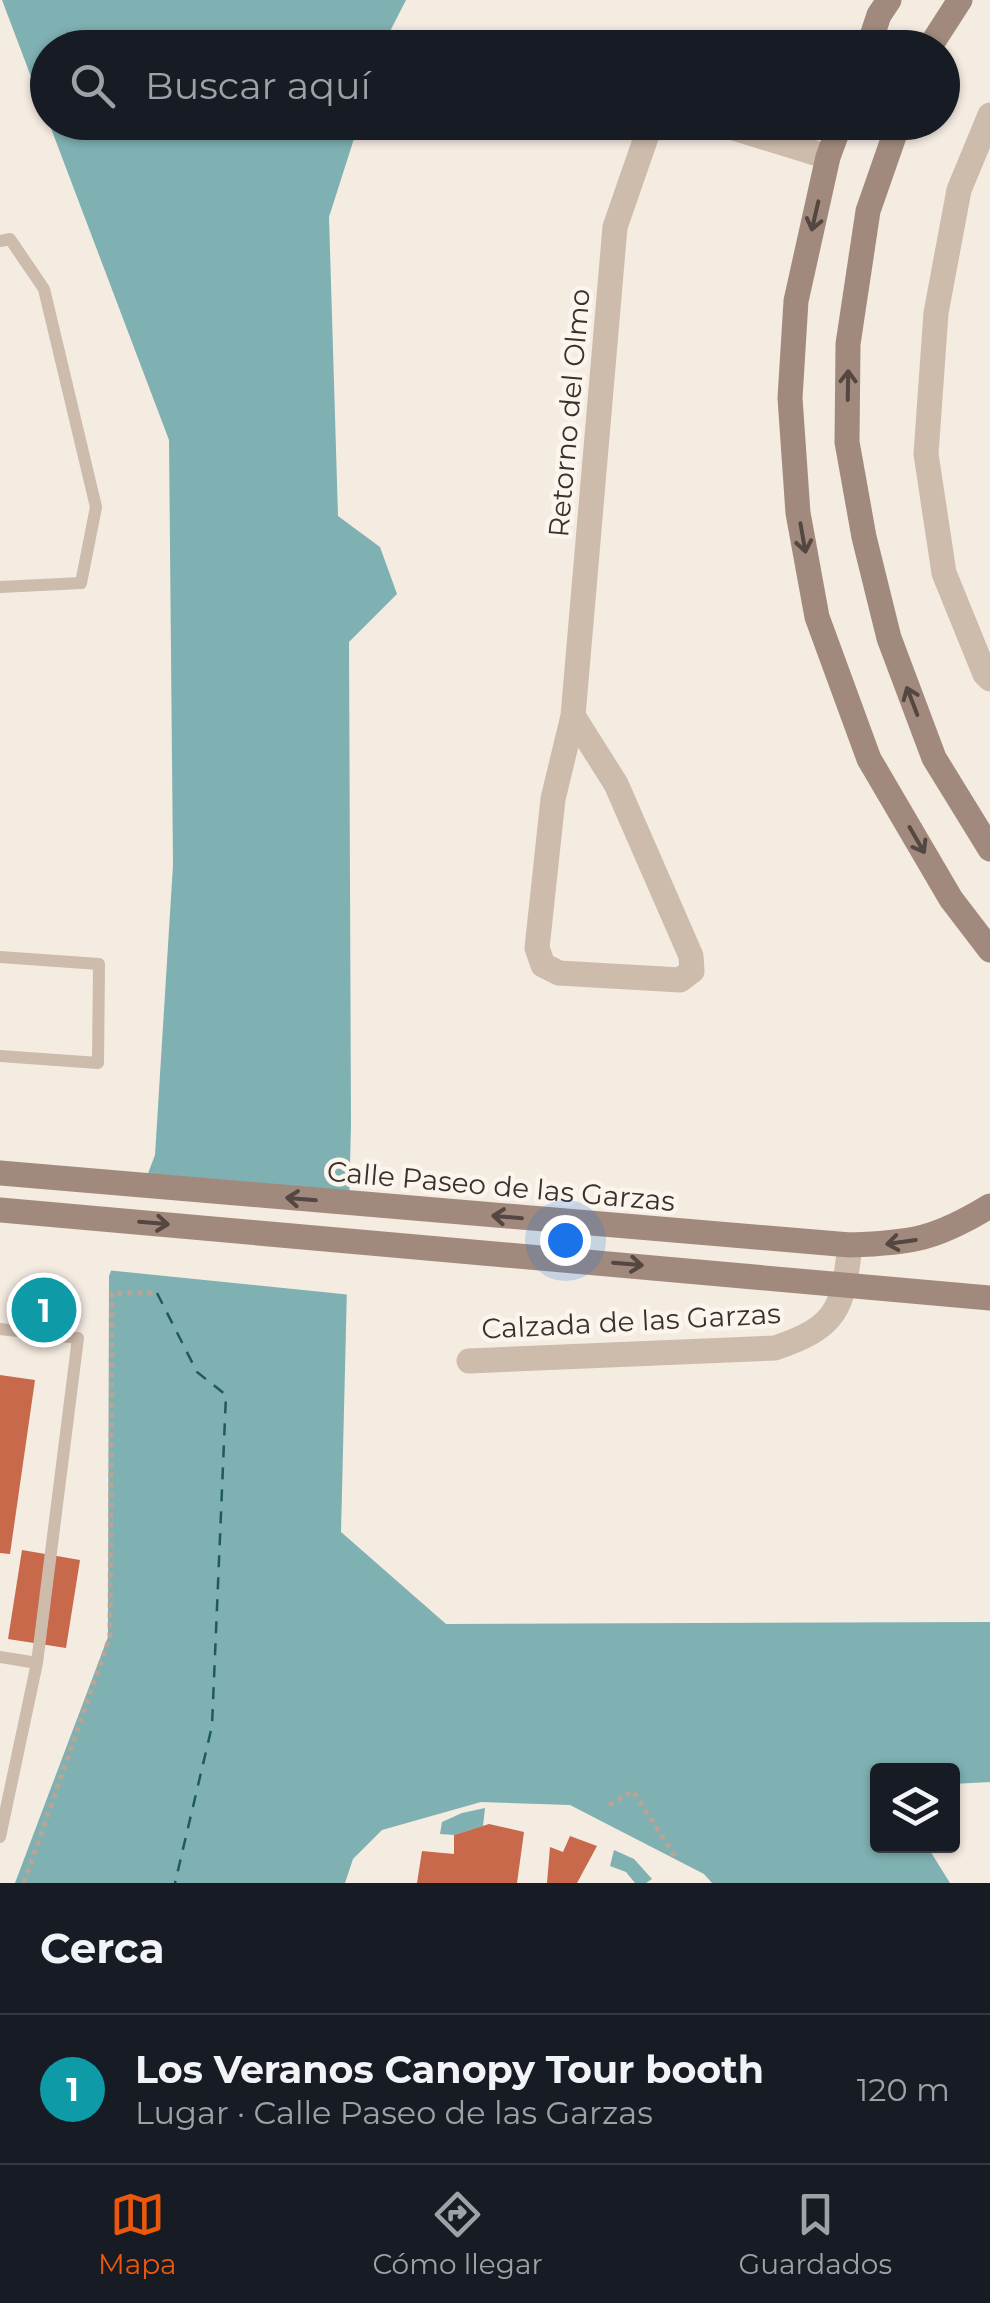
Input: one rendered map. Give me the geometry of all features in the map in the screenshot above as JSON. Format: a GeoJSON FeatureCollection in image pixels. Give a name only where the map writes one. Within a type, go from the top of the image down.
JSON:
{"type":"FeatureCollection","features":[{"type":"Feature","properties":{"kind":"street"},"geometry":{"type":"LineString","coordinates":[[874,30],[889,0]]}},
{"type":"Feature","properties":{"kind":"street"},"geometry":{"type":"LineString","coordinates":[[941,30],[960,0]]}},
{"type":"Feature","properties":{"kind":"street"},"geometry":{"type":"LineString","coordinates":[[990,115],[959,190],[936,313],[926,454],[944,573],[990,679]]}},
{"type":"Feature","properties":{"kind":"street","name":"Retorno del Olmo"},"geometry":{"type":"LineString","coordinates":[[573,716],[616,784],[691,956],[692,971],[680,980],[559,974],[543,965],[537,948],[554,799],[573,716],[614,228],[645,140]]}},
{"type":"Feature","properties":{"kind":"street"},"geometry":{"type":"LineString","coordinates":[[771,140],[828,158]]}},
{"type":"Feature","properties":{"kind":"street"},"geometry":{"type":"LineString","coordinates":[[834,140],[796,301],[790,398],[798,514],[817,616],[869,759],[951,899],[990,950]]}},
{"type":"Feature","properties":{"kind":"street"},"geometry":{"type":"LineString","coordinates":[[892,140],[868,210],[848,344],[847,442],[864,537],[889,638],[934,758],[990,849]]}},
{"type":"Feature","properties":{"kind":"street","name":"Calle Paseo de las Garzas"},"geometry":{"type":"LineString","coordinates":[[0,1173],[850,1245],[906,1243],[955,1227],[990,1206]]}},
{"type":"Feature","properties":{"kind":"street"},"geometry":{"type":"LineString","coordinates":[[0,1210],[990,1298]]}},
{"type":"Feature","properties":{"kind":"street","name":"Calzada de las Garzas"},"geometry":{"type":"LineString","coordinates":[[470,1361],[775,1348],[812,1336],[834,1315],[846,1283],[850,1245]]}},
{"type":"Feature","properties":{"kind":"lane"},"geometry":{"type":"LineString","coordinates":[[0,241],[10,239],[44,290],[96,508],[81,582],[0,587]]}},
{"type":"Feature","properties":{"kind":"lane"},"geometry":{"type":"LineString","coordinates":[[0,957],[99,964],[98,1063],[0,1056]]}},
{"type":"Feature","properties":{"kind":"lane"},"geometry":{"type":"LineString","coordinates":[[0,1329],[78,1338],[37,1663],[0,1837]]}},
{"type":"Feature","properties":{"kind":"lane"},"geometry":{"type":"LineString","coordinates":[[0,1658],[37,1663]]}},
{"type":"Feature","properties":{"kind":"path"},"geometry":{"type":"LineString","coordinates":[[24,1883],[110,1638],[112,1292],[157,1292]]}},
{"type":"Feature","properties":{"kind":"path"},"geometry":{"type":"LineString","coordinates":[[609,1805],[633,1790],[677,1860]]}},
{"type":"Feature","properties":{"kind":"water"},"geometry":{"type":"Polygon","coordinates":[[[2,0],[406,0],[391,30],[30,30],[30,74],[2,0]]]}},
{"type":"Feature","properties":{"kind":"water"},"geometry":{"type":"Polygon","coordinates":[[[55,140],[354,140],[329,217],[338,516],[380,547],[397,594],[349,642],[351,1124],[341,1532],[446,1624],[990,1622],[990,1782],[960,1784],[960,1763],[870,1763],[870,1853],[931,1853],[950,1883],[712,1883],[704,1874],[570,1805],[481,1802],[382,1830],[353,1859],[345,1883],[15,1883],[108,1637],[109,1276],[155,1155],[173,865],[169,440],[55,140]]]}},
{"type":"Feature","properties":{"kind":"water"},"geometry":{"type":"Polygon","coordinates":[[[485,1808],[483,1826],[454,1835],[440,1834],[442,1822],[485,1808]]]}},
{"type":"Feature","properties":{"kind":"water"},"geometry":{"type":"Polygon","coordinates":[[[614,1850],[634,1859],[652,1879],[635,1883],[626,1872],[610,1866],[614,1850]]]}},
{"type":"Feature","properties":{"kind":"pier"},"geometry":{"type":"Polygon","coordinates":[[[141,1178],[355,1200],[352,1295],[106,1270],[141,1178]]]}},
{"type":"Feature","properties":{"kind":"building"},"geometry":{"type":"Polygon","coordinates":[[[29,1296],[62,1301],[58,1324],[26,1320],[29,1296]]]}},
{"type":"Feature","properties":{"kind":"building"},"geometry":{"type":"Polygon","coordinates":[[[0,1375],[35,1380],[10,1554],[0,1553],[0,1375]]]}},
{"type":"Feature","properties":{"kind":"building"},"geometry":{"type":"Polygon","coordinates":[[[22,1550],[80,1560],[66,1648],[8,1639],[22,1550]]]}},
{"type":"Feature","properties":{"kind":"building"},"geometry":{"type":"Polygon","coordinates":[[[489,1824],[524,1832],[517,1883],[417,1883],[422,1851],[454,1854],[454,1835],[489,1824]]]}},
{"type":"Feature","properties":{"kind":"building"},"geometry":{"type":"Polygon","coordinates":[[[570,1836],[597,1846],[577,1883],[547,1883],[550,1847],[563,1852],[570,1836]]]}},
{"type":"Feature","properties":{"kind":"ferry route"},"geometry":{"type":"LineString","coordinates":[[157,1293],[197,1372],[226,1395],[212,1726],[175,1883]]}},
{"type":"Feature","properties":{"kind":"place","name":"Los Veranos Canopy Tour booth"},"geometry":{"type":"Point","coordinates":[44,1310]}}]}
